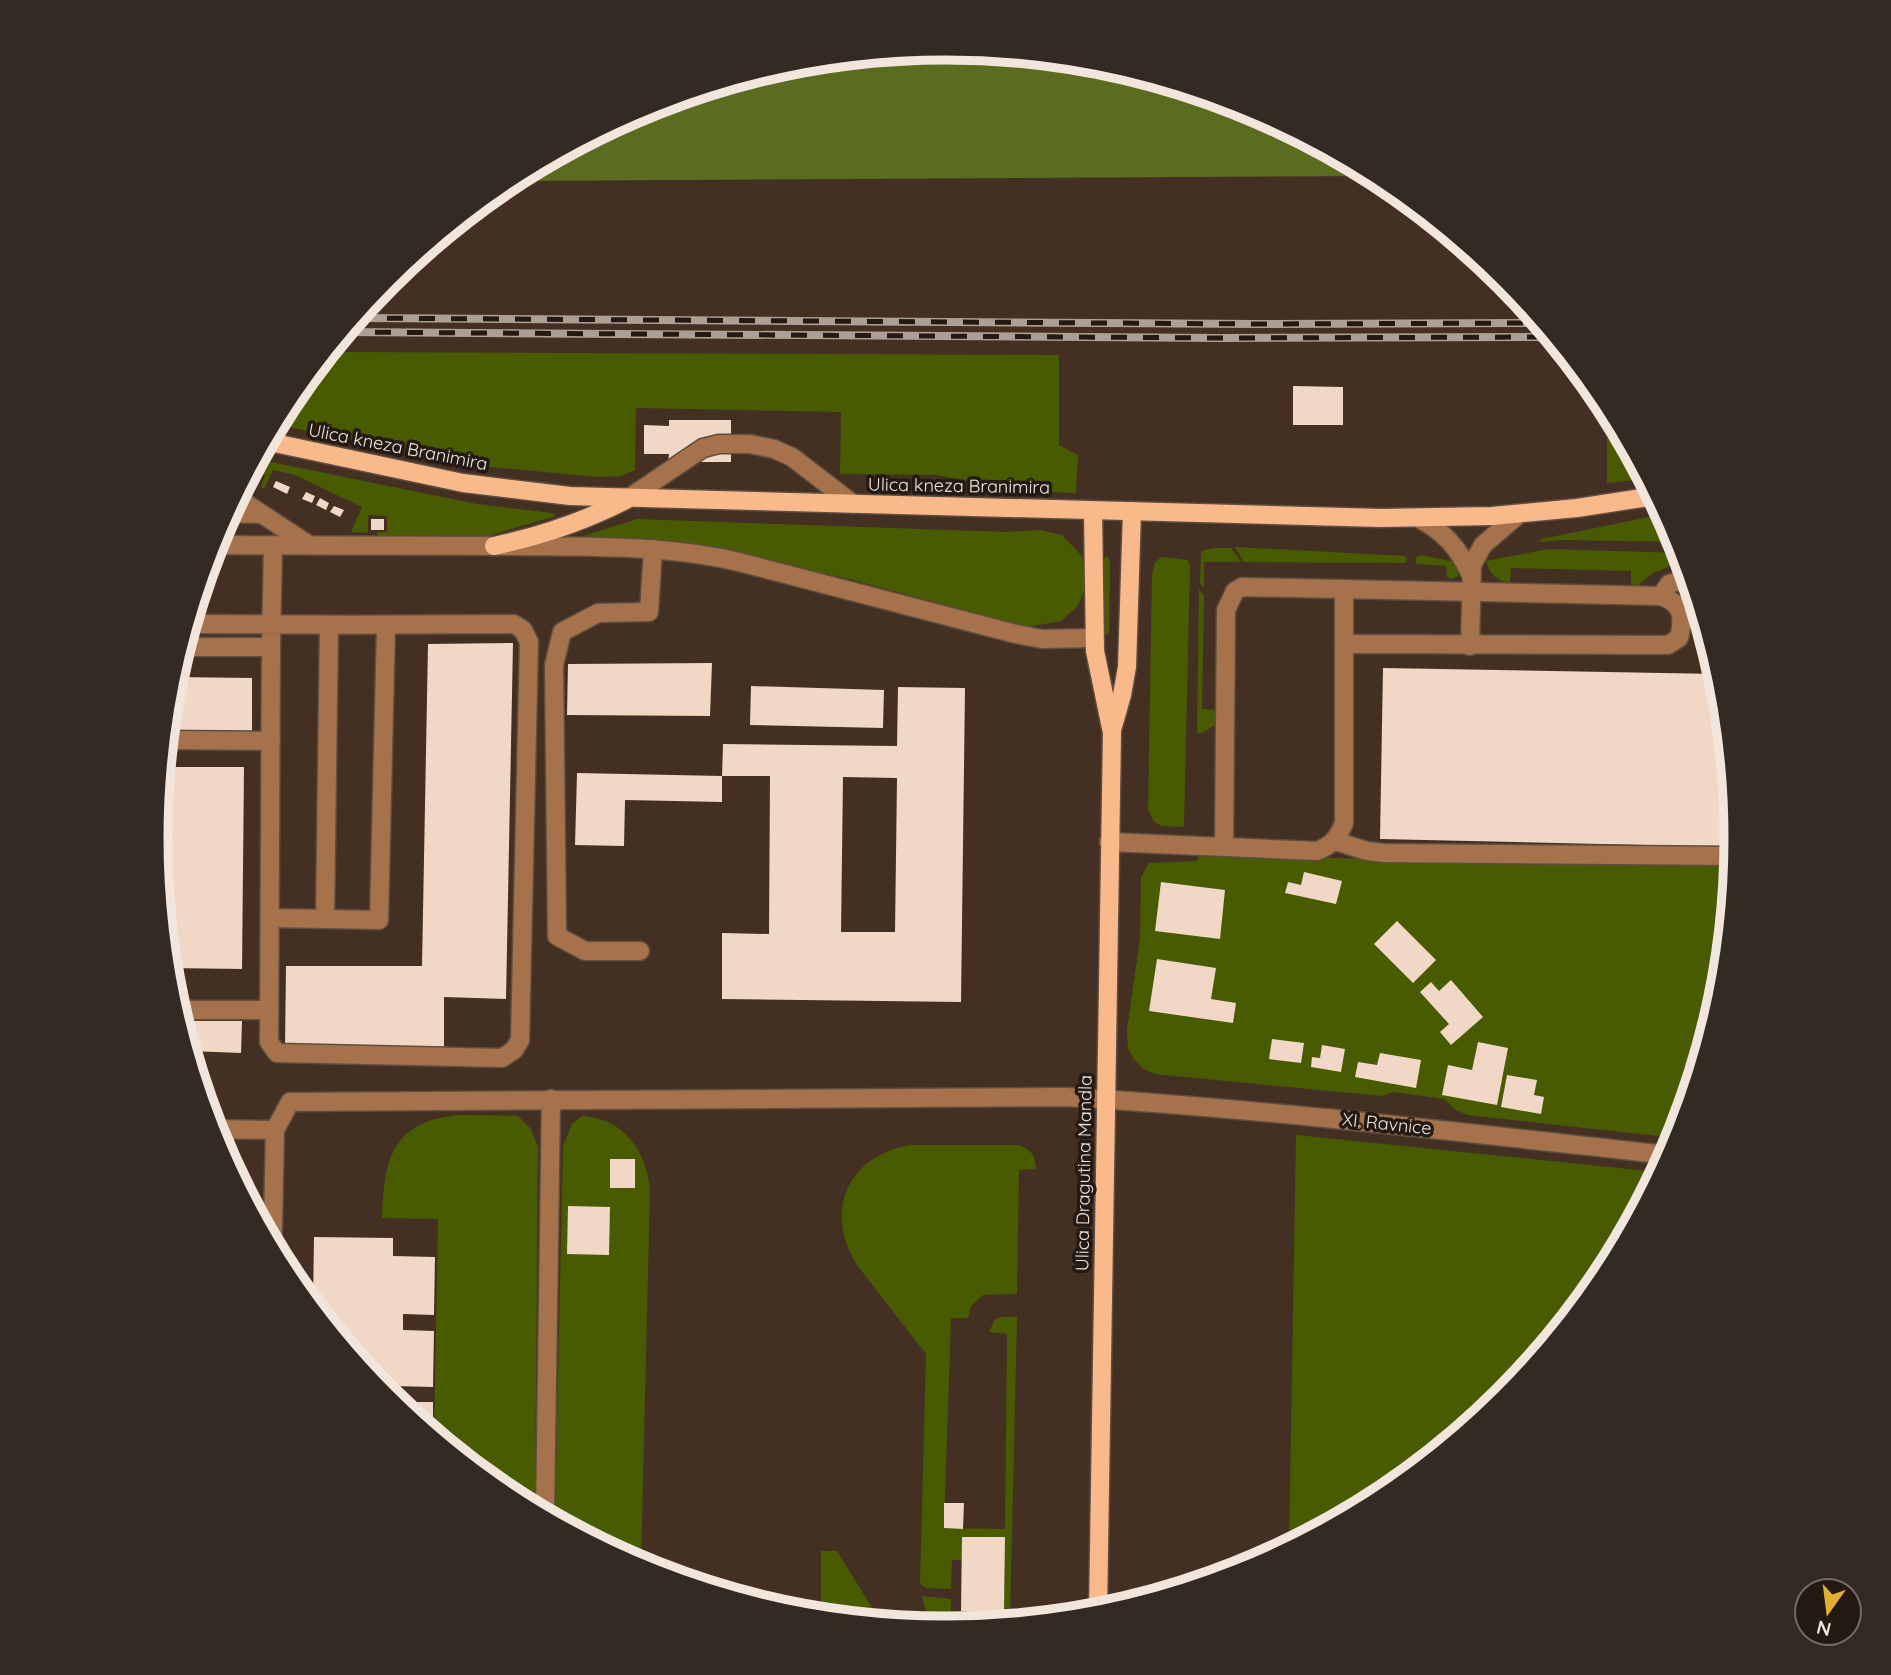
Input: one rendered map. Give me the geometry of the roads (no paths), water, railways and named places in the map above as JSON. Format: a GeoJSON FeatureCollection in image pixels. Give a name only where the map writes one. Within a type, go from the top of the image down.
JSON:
{"type":"FeatureCollection","features":[{"type":"Feature","properties":{"kind":"main road","name":"Ulica kneza Branimira"},"geometry":{"type":"LineString","coordinates":[[275,444],[498,489],[570,496],[1418,518],[1519,514],[1645,497]]}},
{"type":"Feature","properties":{"kind":"main road"},"geometry":{"type":"LineString","coordinates":[[494,546],[536,537],[575,524],[629,498]]}},
{"type":"Feature","properties":{"kind":"main road","name":"Ulica Dragutina Mandla"},"geometry":{"type":"LineString","coordinates":[[1093,510],[1093,638],[1097,669],[1112,733]]}},
{"type":"Feature","properties":{"kind":"main road","name":"Ulica Dragutina Mandla"},"geometry":{"type":"LineString","coordinates":[[1098,1601],[1112,733],[1127,667],[1132,511]]}},
{"type":"Feature","properties":{"kind":"street"},"geometry":{"type":"LineString","coordinates":[[629,498],[704,447],[750,444],[774,449],[792,457],[853,505]]}},
{"type":"Feature","properties":{"kind":"street"},"geometry":{"type":"LineString","coordinates":[[244,503],[310,545]]}},
{"type":"Feature","properties":{"kind":"street"},"geometry":{"type":"LineString","coordinates":[[239,513],[263,514]]}},
{"type":"Feature","properties":{"kind":"street"},"geometry":{"type":"LineString","coordinates":[[1470,646],[1470,573],[1476,556],[1483,545],[1519,514]]}},
{"type":"Feature","properties":{"kind":"street"},"geometry":{"type":"LineString","coordinates":[[1418,518],[1433,526],[1454,544],[1470,573]]}},
{"type":"Feature","properties":{"kind":"street"},"geometry":{"type":"LineString","coordinates":[[225,545],[653,549],[727,559],[1016,634],[1042,639],[1093,638]]}},
{"type":"Feature","properties":{"kind":"street"},"geometry":{"type":"LineString","coordinates":[[198,624],[272,625],[386,625],[514,624],[523,630],[528,642],[520,1040],[514,1050],[502,1058],[277,1054],[269,1042],[268,1010],[270,918],[271,647],[272,625],[273,545]]}},
{"type":"Feature","properties":{"kind":"street"},"geometry":{"type":"LineString","coordinates":[[640,951],[585,951],[557,936],[554,665],[562,632],[598,613],[649,612],[653,549]]}},
{"type":"Feature","properties":{"kind":"street"},"geometry":{"type":"LineString","coordinates":[[1661,596],[1669,584],[1680,581]]}},
{"type":"Feature","properties":{"kind":"street"},"geometry":{"type":"LineString","coordinates":[[1224,846],[1226,610],[1235,591],[1242,587],[1661,596],[1681,609],[1679,638],[1668,645],[1470,646],[1344,643]]}},
{"type":"Feature","properties":{"kind":"street"},"geometry":{"type":"LineString","coordinates":[[1109,842],[1317,850],[1328,847],[1335,841],[1343,823],[1344,590]]}},
{"type":"Feature","properties":{"kind":"street"},"geometry":{"type":"LineString","coordinates":[[325,919],[329,625]]}},
{"type":"Feature","properties":{"kind":"street"},"geometry":{"type":"LineString","coordinates":[[270,918],[379,920],[386,625]]}},
{"type":"Feature","properties":{"kind":"street"},"geometry":{"type":"LineString","coordinates":[[191,647],[271,647]]}},
{"type":"Feature","properties":{"kind":"street"},"geometry":{"type":"LineString","coordinates":[[174,740],[271,741]]}},
{"type":"Feature","properties":{"kind":"street"},"geometry":{"type":"LineString","coordinates":[[1335,841],[1367,851],[1384,853],[1723,856]]}},
{"type":"Feature","properties":{"kind":"street"},"geometry":{"type":"LineString","coordinates":[[187,1010],[268,1010]]}},
{"type":"Feature","properties":{"kind":"street","name":"XI. Ravnice"},"geometry":{"type":"LineString","coordinates":[[275,1130],[290,1102],[1066,1097],[1322,1117],[1656,1154]]}},
{"type":"Feature","properties":{"kind":"street"},"geometry":{"type":"LineString","coordinates":[[545,1504],[551,1099]]}},
{"type":"Feature","properties":{"kind":"street"},"geometry":{"type":"LineString","coordinates":[[225,1129],[275,1130],[267,1216]]}},
{"type":"Feature","properties":{"kind":"railway"},"geometry":{"type":"LineString","coordinates":[[367,318],[1259,324],[1528,323]]}},
{"type":"Feature","properties":{"kind":"railway"},"geometry":{"type":"LineString","coordinates":[[355,332],[1220,338],[1540,337]]}}]}
